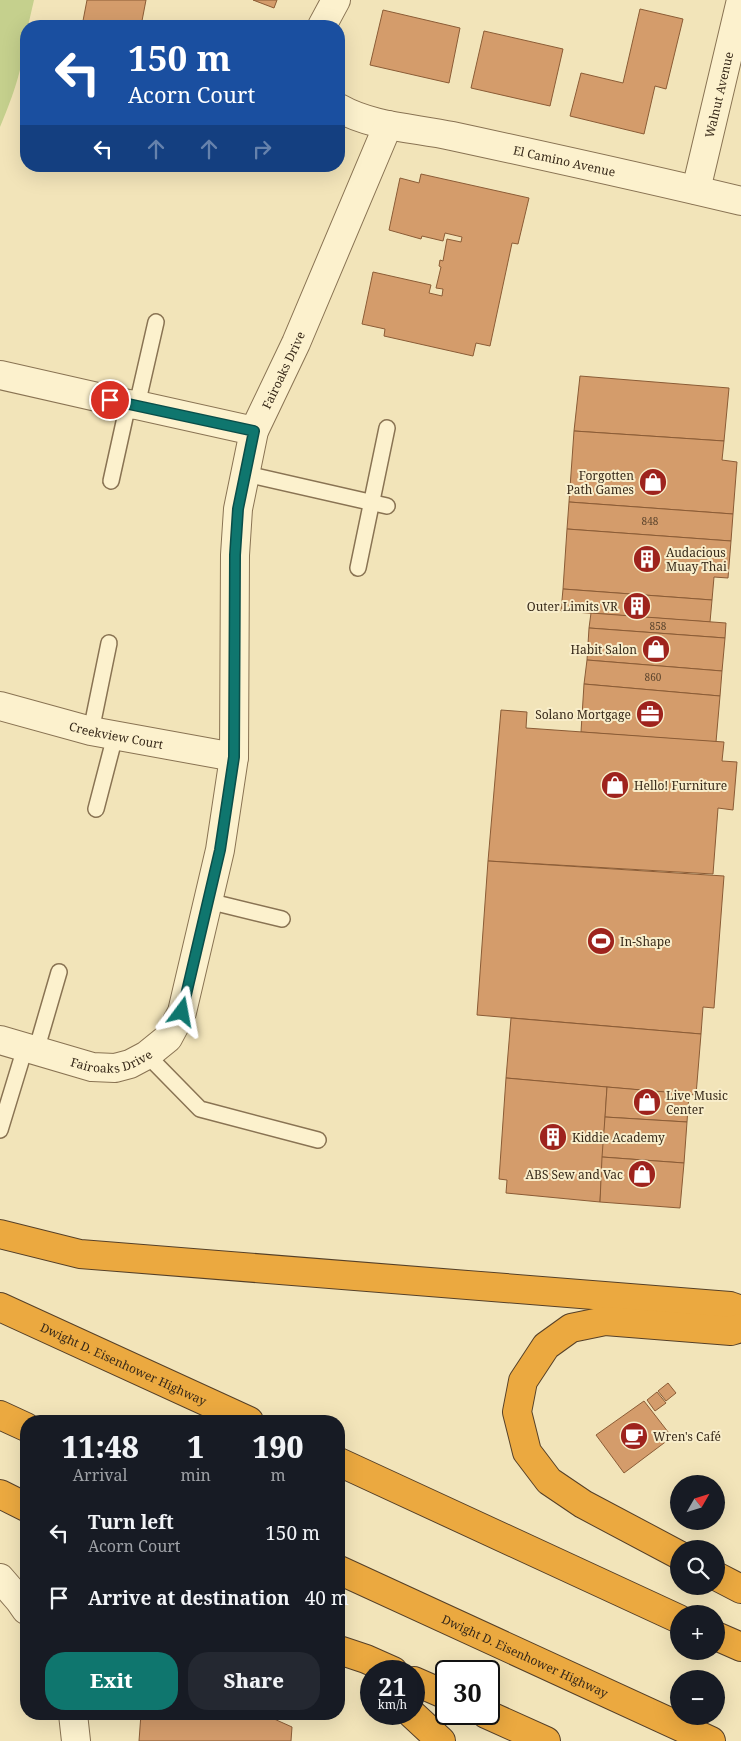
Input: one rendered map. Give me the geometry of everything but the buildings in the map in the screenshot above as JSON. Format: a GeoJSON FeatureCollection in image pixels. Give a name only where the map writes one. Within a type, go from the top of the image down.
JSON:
{"type":"FeatureCollection","features":[{"type":"Feature","properties":{"kind":"highway"},"geometry":{"type":"LineString","coordinates":[[0,1234],[80,1254],[730,1306],[741,1310]]}},
{"type":"Feature","properties":{"kind":"highway","name":"Dwight D. Eisenhower Highway"},"geometry":{"type":"LineString","coordinates":[[0,1307],[235,1415]]}},
{"type":"Feature","properties":{"kind":"highway"},"geometry":{"type":"LineString","coordinates":[[670,1550],[583,1504],[549,1481],[527,1452],[517,1412],[523,1381],[546,1346],[571,1328],[604,1321],[731,1331],[741,1328]]}},
{"type":"Feature","properties":{"kind":"highway"},"geometry":{"type":"LineString","coordinates":[[0,1415],[20,1424]]}},
{"type":"Feature","properties":{"kind":"highway"},"geometry":{"type":"LineString","coordinates":[[345,1465],[670,1615]]}},
{"type":"Feature","properties":{"kind":"highway"},"geometry":{"type":"LineString","coordinates":[[0,1494],[20,1504]]}},
{"type":"Feature","properties":{"kind":"highway","name":"Dwight D. Eisenhower Highway"},"geometry":{"type":"LineString","coordinates":[[345,1573],[711,1741]]}},
{"type":"Feature","properties":{"kind":"highway"},"geometry":{"type":"LineString","coordinates":[[725,1581],[741,1589]]}},
{"type":"Feature","properties":{"kind":"highway"},"geometry":{"type":"LineString","coordinates":[[725,1640],[741,1648]]}},
{"type":"Feature","properties":{"kind":"highway"},"geometry":{"type":"LineString","coordinates":[[345,1652],[368,1660]]}},
{"type":"Feature","properties":{"kind":"highway"},"geometry":{"type":"LineString","coordinates":[[345,1662],[360,1672]]}},
{"type":"Feature","properties":{"kind":"highway"},"geometry":{"type":"LineString","coordinates":[[500,1720],[546,1741]]}},
{"type":"Feature","properties":{"kind":"highway"},"geometry":{"type":"LineString","coordinates":[[424,1725],[441,1741]]}},
{"type":"Feature","properties":{"kind":"street"},"geometry":{"type":"LineString","coordinates":[[325,20],[336,0]]}},
{"type":"Feature","properties":{"kind":"street","name":"Walnut Avenue"},"geometry":{"type":"LineString","coordinates":[[696,190],[741,0]]}},
{"type":"Feature","properties":{"kind":"street","name":"El Camino Avenue"},"geometry":{"type":"LineString","coordinates":[[345,113],[388,125],[450,136],[741,201]]}},
{"type":"Feature","properties":{"kind":"street","name":"Fairoaks Drive"},"geometry":{"type":"LineString","coordinates":[[20,1046],[92,1067],[115,1068],[130,1064],[147,1055],[168,1038],[182,1012],[220,850],[234,757],[235,555],[238,509],[254,431],[296,343],[388,125]]}},
{"type":"Feature","properties":{"kind":"street"},"geometry":{"type":"LineString","coordinates":[[0,375],[254,431]]}},
{"type":"Feature","properties":{"kind":"street","name":"Creekview Court"},"geometry":{"type":"LineString","coordinates":[[0,706],[103,733],[234,757]]}},
{"type":"Feature","properties":{"kind":"street"},"geometry":{"type":"LineString","coordinates":[[0,1578],[20,1603]]}},
{"type":"Feature","properties":{"kind":"street"},"geometry":{"type":"LineString","coordinates":[[74,1720],[76,1741]]}},
{"type":"Feature","properties":{"kind":"lane"},"geometry":{"type":"LineString","coordinates":[[111,481],[156,322]]}},
{"type":"Feature","properties":{"kind":"lane"},"geometry":{"type":"LineString","coordinates":[[358,568],[370,502],[387,428]]}},
{"type":"Feature","properties":{"kind":"lane"},"geometry":{"type":"LineString","coordinates":[[246,474],[387,506]]}},
{"type":"Feature","properties":{"kind":"lane"},"geometry":{"type":"LineString","coordinates":[[96,809],[110,643]]}},
{"type":"Feature","properties":{"kind":"lane"},"geometry":{"type":"LineString","coordinates":[[208,901],[282,919]]}},
{"type":"Feature","properties":{"kind":"lane"},"geometry":{"type":"LineString","coordinates":[[0,1130],[20,1046],[59,972]]}},
{"type":"Feature","properties":{"kind":"lane"},"geometry":{"type":"LineString","coordinates":[[147,1055],[200,1109],[318,1140]]}},
{"type":"Feature","properties":{"kind":"green space"},"geometry":{"type":"Polygon","coordinates":[[[0,0],[34,0],[29,20],[20,20],[20,69],[10,103],[0,127],[0,0]]]}},
{"type":"Feature","properties":{"kind":"place","name":"Forgotten Path Games"},"geometry":{"type":"Point","coordinates":[653,482]}},
{"type":"Feature","properties":{"kind":"place","name":"Audacious Muay Thai"},"geometry":{"type":"Point","coordinates":[647,559]}},
{"type":"Feature","properties":{"kind":"place","name":"Outer Limits VR"},"geometry":{"type":"Point","coordinates":[637,606]}},
{"type":"Feature","properties":{"kind":"place","name":"Habit Salon"},"geometry":{"type":"Point","coordinates":[656,649]}},
{"type":"Feature","properties":{"kind":"place","name":"Solano Mortgage"},"geometry":{"type":"Point","coordinates":[650,714]}},
{"type":"Feature","properties":{"kind":"place","name":"Hello! Furniture"},"geometry":{"type":"Point","coordinates":[615,785]}},
{"type":"Feature","properties":{"kind":"place","name":"In-Shape"},"geometry":{"type":"Point","coordinates":[601,941]}},
{"type":"Feature","properties":{"kind":"place","name":"Live Music Center"},"geometry":{"type":"Point","coordinates":[647,1102]}},
{"type":"Feature","properties":{"kind":"place","name":"Kiddie Academy"},"geometry":{"type":"Point","coordinates":[553,1137]}},
{"type":"Feature","properties":{"kind":"place","name":"ABS Sew and Vac"},"geometry":{"type":"Point","coordinates":[642,1174]}},
{"type":"Feature","properties":{"kind":"place","name":"Wren's Café"},"geometry":{"type":"Point","coordinates":[634,1436]}},
{"type":"Feature","properties":{"kind":"route"},"geometry":{"type":"LineString","coordinates":[[110,400],[254,431],[238,509],[235,555],[234,757],[220,850],[182,1012]]}}]}
